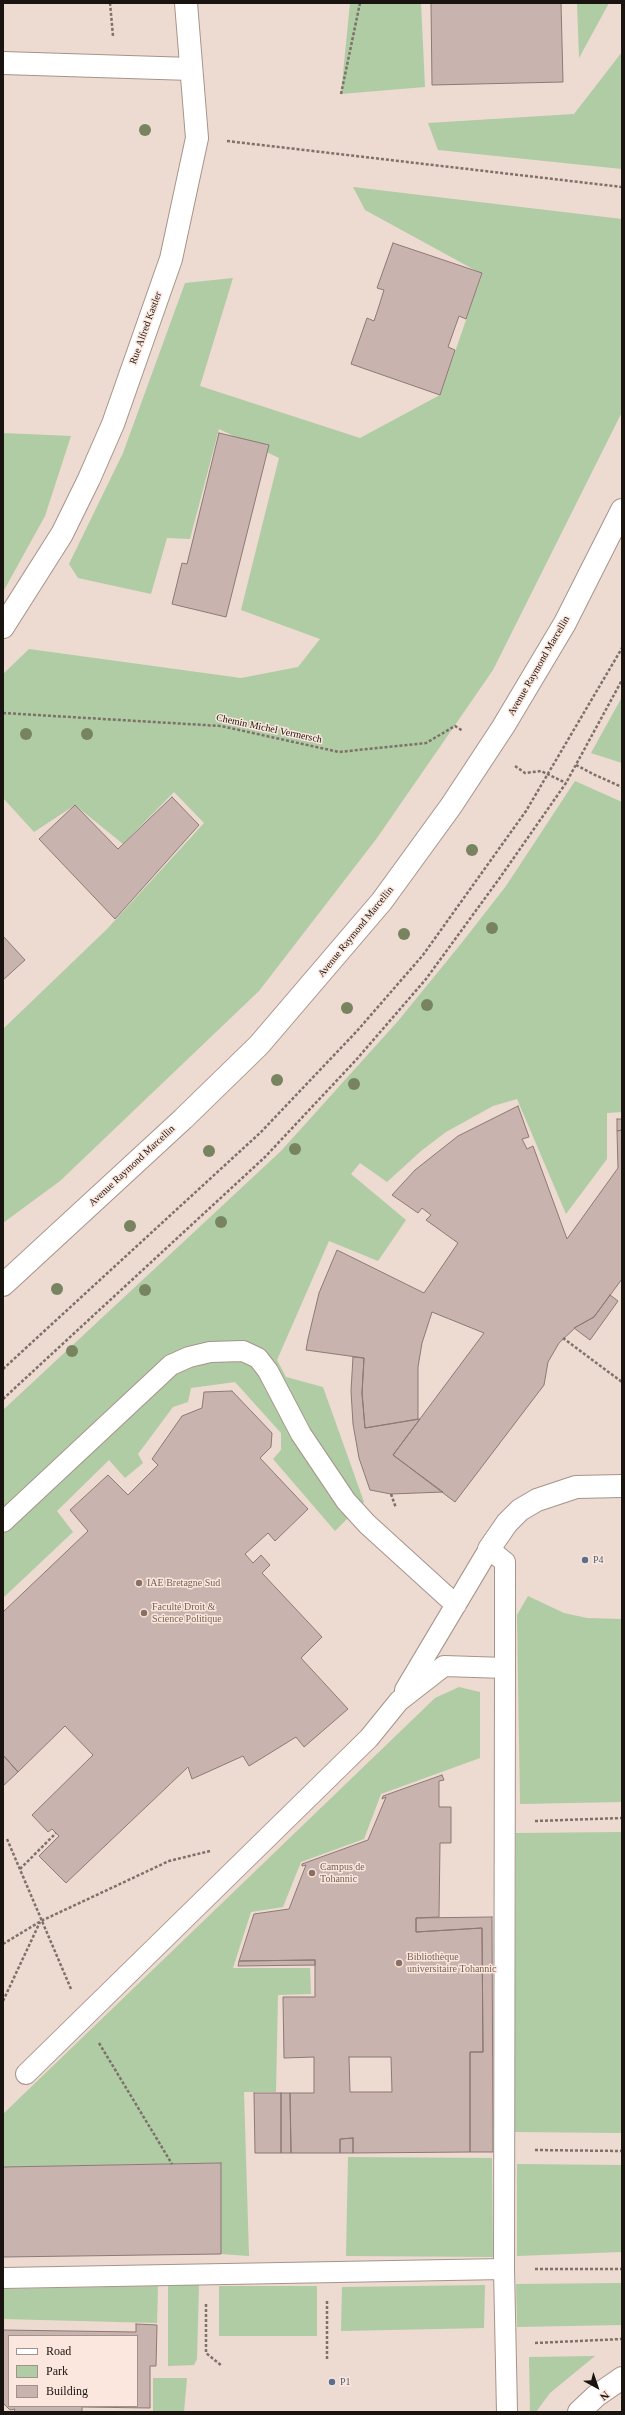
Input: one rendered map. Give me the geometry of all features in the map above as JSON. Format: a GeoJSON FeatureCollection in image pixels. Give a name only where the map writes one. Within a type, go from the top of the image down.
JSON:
{"type":"FeatureCollection","features":[{"type":"Feature","properties":{"kind":"street","name":"Rue Alfred Kastler"},"geometry":{"type":"LineString","coordinates":[[3,627],[62,534],[89,479],[113,424],[171,259],[197,138],[186,3]]}},
{"type":"Feature","properties":{"kind":"street"},"geometry":{"type":"LineString","coordinates":[[3,64],[191,69]]}},
{"type":"Feature","properties":{"kind":"street","name":"Avenue Raymond Marcellin"},"geometry":{"type":"LineString","coordinates":[[3,1285],[178,1124],[259,1045],[382,901],[451,806],[503,727],[566,623],[622,510]]}},
{"type":"Feature","properties":{"kind":"street"},"geometry":{"type":"LineString","coordinates":[[489,1549],[502,1529],[520,1510],[537,1500],[576,1487],[622,1486]]}},
{"type":"Feature","properties":{"kind":"street"},"geometry":{"type":"LineString","coordinates":[[579,2412],[596,2396],[622,2378]]}},
{"type":"Feature","properties":{"kind":"lane"},"geometry":{"type":"LineString","coordinates":[[3,1522],[171,1365],[189,1356],[210,1352],[243,1351],[258,1358],[268,1371],[301,1434],[346,1501],[367,1524],[456,1605]]}},
{"type":"Feature","properties":{"kind":"lane"},"geometry":{"type":"LineString","coordinates":[[26,2074],[369,1738],[399,1701],[489,1549],[505,1562],[504,2269],[507,2412]]}},
{"type":"Feature","properties":{"kind":"lane"},"geometry":{"type":"LineString","coordinates":[[399,1701],[444,1666],[505,1668]]}},
{"type":"Feature","properties":{"kind":"lane"},"geometry":{"type":"LineString","coordinates":[[3,2278],[504,2269]]}},
{"type":"Feature","properties":{"kind":"path"},"geometry":{"type":"LineString","coordinates":[[341,94],[360,3]]}},
{"type":"Feature","properties":{"kind":"path"},"geometry":{"type":"LineString","coordinates":[[197,138],[622,187]]}},
{"type":"Feature","properties":{"kind":"path"},"geometry":{"type":"LineString","coordinates":[[3,1369],[261,1132],[357,1031],[423,955],[518,823],[548,775],[622,648]]}},
{"type":"Feature","properties":{"kind":"path"},"geometry":{"type":"LineString","coordinates":[[3,1399],[265,1157],[356,1060],[426,979],[566,784],[622,680]]}},
{"type":"Feature","properties":{"kind":"path","name":"Chemin Michel Vermersch"},"geometry":{"type":"LineString","coordinates":[[3,713],[221,726],[340,752],[426,743],[455,726]]}},
{"type":"Feature","properties":{"kind":"path"},"geometry":{"type":"LineString","coordinates":[[576,765],[622,786]]}},
{"type":"Feature","properties":{"kind":"path"},"geometry":{"type":"LineString","coordinates":[[548,775],[566,784]]}},
{"type":"Feature","properties":{"kind":"path"},"geometry":{"type":"LineString","coordinates":[[563,1338],[622,1382]]}},
{"type":"Feature","properties":{"kind":"path"},"geometry":{"type":"LineString","coordinates":[[505,1823],[622,1818]]}},
{"type":"Feature","properties":{"kind":"path"},"geometry":{"type":"LineString","coordinates":[[20,1869],[56,1833]]}},
{"type":"Feature","properties":{"kind":"path"},"geometry":{"type":"LineString","coordinates":[[3,1944],[41,1921],[169,1861],[214,1850]]}},
{"type":"Feature","properties":{"kind":"path"},"geometry":{"type":"LineString","coordinates":[[3,2001],[41,1921]]}},
{"type":"Feature","properties":{"kind":"path"},"geometry":{"type":"LineString","coordinates":[[504,2149],[622,2150]]}},
{"type":"Feature","properties":{"kind":"path"},"geometry":{"type":"LineString","coordinates":[[504,2269],[622,2269]]}},
{"type":"Feature","properties":{"kind":"path"},"geometry":{"type":"LineString","coordinates":[[326,2273],[327,2361]]}},
{"type":"Feature","properties":{"kind":"path"},"geometry":{"type":"LineString","coordinates":[[206,2275],[206,2353],[222,2366]]}},
{"type":"Feature","properties":{"kind":"path"},"geometry":{"type":"LineString","coordinates":[[505,2344],[622,2339]]}},
{"type":"Feature","properties":{"kind":"green space"},"geometry":{"type":"Polygon","coordinates":[[[350,3],[421,3],[425,87],[341,94],[350,3]]]}},
{"type":"Feature","properties":{"kind":"green space"},"geometry":{"type":"Polygon","coordinates":[[[577,3],[609,3],[579,58],[577,3]]]}},
{"type":"Feature","properties":{"kind":"green space"},"geometry":{"type":"Polygon","coordinates":[[[622,52],[622,169],[438,150],[428,123],[574,114],[622,52]]]}},
{"type":"Feature","properties":{"kind":"green space"},"geometry":{"type":"Polygon","coordinates":[[[353,187],[622,219],[622,412],[493,670],[377,838],[259,991],[60,1181],[3,1223],[3,1029],[107,929],[204,823],[174,792],[123,844],[75,805],[34,832],[3,798],[3,674],[29,649],[241,678],[298,667],[320,639],[241,610],[279,458],[219,429],[190,539],[167,538],[151,594],[78,578],[69,564],[123,453],[185,283],[233,278],[200,386],[360,438],[440,395],[482,274],[365,210],[353,187]]]}},
{"type":"Feature","properties":{"kind":"green space"},"geometry":{"type":"Polygon","coordinates":[[[3,433],[71,436],[45,516],[3,592],[3,433]]]}},
{"type":"Feature","properties":{"kind":"green space"},"geometry":{"type":"Polygon","coordinates":[[[622,697],[622,763],[591,753],[622,697]]]}},
{"type":"Feature","properties":{"kind":"green space"},"geometry":{"type":"Polygon","coordinates":[[[575,781],[622,802],[622,1112],[607,1113],[607,1159],[566,1214],[517,1099],[493,1106],[446,1132],[421,1151],[387,1182],[360,1163],[351,1174],[406,1220],[378,1261],[329,1241],[277,1360],[286,1377],[323,1387],[364,1502],[335,1531],[273,1459],[281,1450],[281,1433],[235,1382],[191,1388],[188,1402],[173,1407],[138,1454],[143,1463],[125,1478],[109,1460],[57,1511],[73,1532],[3,1598],[3,1410],[281,1151],[398,1021],[460,945],[506,886],[575,781]]]}},
{"type":"Feature","properties":{"kind":"green space"},"geometry":{"type":"Polygon","coordinates":[[[528,1596],[564,1613],[587,1618],[622,1619],[622,1802],[520,1804],[517,1615],[528,1596]]]}},
{"type":"Feature","properties":{"kind":"green space"},"geometry":{"type":"Polygon","coordinates":[[[459,1687],[480,1692],[480,1758],[381,1794],[364,1839],[301,1862],[283,1907],[251,1912],[233,1968],[310,1968],[311,1994],[278,1995],[276,2092],[244,2092],[249,2256],[221,2254],[221,2163],[3,2167],[3,2114],[435,1698],[459,1687]]]}},
{"type":"Feature","properties":{"kind":"green space"},"geometry":{"type":"Polygon","coordinates":[[[622,1832],[622,2133],[514,2132],[516,1833],[622,1832]]]}},
{"type":"Feature","properties":{"kind":"green space"},"geometry":{"type":"Polygon","coordinates":[[[348,2157],[492,2158],[493,2257],[346,2256],[348,2157]]]}},
{"type":"Feature","properties":{"kind":"green space"},"geometry":{"type":"Polygon","coordinates":[[[517,2164],[622,2165],[622,2252],[517,2256],[517,2164]]]}},
{"type":"Feature","properties":{"kind":"green space"},"geometry":{"type":"Polygon","coordinates":[[[622,2283],[622,2325],[517,2327],[516,2284],[622,2283]]]}},
{"type":"Feature","properties":{"kind":"green space"},"geometry":{"type":"Polygon","coordinates":[[[168,2284],[199,2285],[197,2359],[194,2365],[168,2366],[168,2284]]]}},
{"type":"Feature","properties":{"kind":"green space"},"geometry":{"type":"Polygon","coordinates":[[[485,2285],[484,2328],[341,2331],[342,2287],[485,2285]]]}},
{"type":"Feature","properties":{"kind":"green space"},"geometry":{"type":"Polygon","coordinates":[[[158,2286],[157,2323],[3,2319],[3,2289],[158,2286]]]}},
{"type":"Feature","properties":{"kind":"green space"},"geometry":{"type":"Polygon","coordinates":[[[219,2286],[317,2286],[317,2336],[219,2336],[219,2286]]]}},
{"type":"Feature","properties":{"kind":"green space"},"geometry":{"type":"Polygon","coordinates":[[[595,2356],[550,2393],[536,2412],[530,2412],[529,2357],[595,2356]]]}},
{"type":"Feature","properties":{"kind":"green space"},"geometry":{"type":"Polygon","coordinates":[[[153,2378],[187,2378],[184,2412],[129,2412],[153,2411],[153,2378]]]}},
{"type":"Feature","properties":{"kind":"building"},"geometry":{"type":"Polygon","coordinates":[[[431,3],[561,3],[563,82],[432,85],[431,3]]]}},
{"type":"Feature","properties":{"kind":"building"},"geometry":{"type":"Polygon","coordinates":[[[393,243],[482,273],[466,319],[459,316],[448,347],[455,350],[440,395],[351,364],[367,318],[374,321],[384,290],[377,288],[393,243]]]}},
{"type":"Feature","properties":{"kind":"building"},"geometry":{"type":"Polygon","coordinates":[[[219,433],[269,445],[226,617],[172,604],[182,563],[187,564],[219,433]]]}},
{"type":"Feature","properties":{"kind":"building"},"geometry":{"type":"Polygon","coordinates":[[[172,797],[199,825],[115,919],[39,839],[75,805],[118,849],[172,797]]]}},
{"type":"Feature","properties":{"kind":"building"},"geometry":{"type":"Polygon","coordinates":[[[3,936],[25,960],[3,980],[3,936]]]}},
{"type":"Feature","properties":{"kind":"building"},"geometry":{"type":"Polygon","coordinates":[[[518,1106],[529,1137],[522,1139],[527,1149],[533,1146],[567,1239],[618,1168],[617,1131],[622,1130],[622,1279],[594,1317],[576,1327],[559,1343],[548,1362],[544,1385],[455,1502],[393,1455],[484,1333],[432,1312],[422,1343],[418,1367],[418,1419],[365,1428],[362,1393],[364,1358],[306,1350],[319,1293],[337,1250],[424,1293],[458,1243],[426,1220],[431,1215],[422,1208],[418,1213],[392,1195],[415,1170],[458,1136],[518,1106]]]}},
{"type":"Feature","properties":{"kind":"building"},"geometry":{"type":"Polygon","coordinates":[[[617,1119],[622,1119],[622,1130],[617,1131],[617,1119]]]}},
{"type":"Feature","properties":{"kind":"building"},"geometry":{"type":"Polygon","coordinates":[[[610,1295],[618,1301],[590,1340],[574,1328],[594,1317],[610,1295]]]}},
{"type":"Feature","properties":{"kind":"building"},"geometry":{"type":"Polygon","coordinates":[[[353,1357],[364,1358],[362,1393],[365,1428],[420,1419],[393,1455],[443,1492],[391,1494],[370,1490],[359,1458],[353,1424],[351,1391],[353,1357]]]}},
{"type":"Feature","properties":{"kind":"building"},"geometry":{"type":"Polygon","coordinates":[[[232,1391],[272,1433],[271,1447],[260,1458],[308,1509],[275,1541],[268,1533],[245,1554],[253,1563],[261,1555],[270,1565],[262,1573],[322,1637],[301,1658],[348,1709],[304,1747],[296,1737],[249,1766],[243,1756],[192,1779],[188,1767],[66,1883],[39,1856],[59,1836],[52,1829],[48,1832],[32,1815],[93,1755],[65,1726],[18,1772],[3,1755],[3,1612],[88,1531],[70,1510],[108,1475],[128,1495],[158,1465],[152,1459],[182,1416],[202,1408],[204,1392],[232,1391]]]}},
{"type":"Feature","properties":{"kind":"building"},"geometry":{"type":"Polygon","coordinates":[[[3,1755],[18,1772],[3,1786],[3,1755]]]}},
{"type":"Feature","properties":{"kind":"building","name":"Bibliothèque universitaire Tohannic"},"geometry":{"type":"Polygon","coordinates":[[[442,1775],[444,1780],[439,1781],[439,1807],[451,1807],[451,1843],[440,1843],[439,1917],[416,1918],[416,1932],[482,1928],[483,2052],[470,2052],[470,2152],[353,2153],[353,2138],[340,2139],[340,2153],[291,2153],[290,2093],[314,2093],[314,2057],[284,2058],[283,1997],[315,1997],[315,1960],[239,1961],[254,1914],[289,1909],[306,1865],[302,1866],[302,1864],[368,1840],[386,1797],[382,1799],[383,1796],[442,1775]],[[349,2057],[350,2092],[392,2092],[391,2057],[349,2057]]]}},
{"type":"Feature","properties":{"kind":"building"},"geometry":{"type":"Polygon","coordinates":[[[492,1917],[493,2152],[470,2152],[470,2052],[483,2052],[482,1928],[416,1932],[416,1918],[492,1917]]]}},
{"type":"Feature","properties":{"kind":"building"},"geometry":{"type":"Polygon","coordinates":[[[315,1960],[315,1965],[238,1966],[239,1961],[315,1960]]]}},
{"type":"Feature","properties":{"kind":"building"},"geometry":{"type":"Polygon","coordinates":[[[254,2093],[281,2093],[281,2153],[255,2153],[254,2093]]]}},
{"type":"Feature","properties":{"kind":"building"},"geometry":{"type":"Polygon","coordinates":[[[281,2093],[290,2093],[291,2153],[281,2153],[281,2093]]]}},
{"type":"Feature","properties":{"kind":"building"},"geometry":{"type":"Polygon","coordinates":[[[353,2138],[353,2153],[340,2153],[340,2139],[353,2138]]]}},
{"type":"Feature","properties":{"kind":"building"},"geometry":{"type":"Polygon","coordinates":[[[221,2163],[221,2254],[3,2257],[3,2167],[221,2163]]]}},
{"type":"Feature","properties":{"kind":"building"},"geometry":{"type":"Polygon","coordinates":[[[136,2324],[157,2325],[156,2366],[150,2366],[150,2408],[82,2407],[82,2412],[14,2412],[15,2409],[10,2410],[3,2403],[3,2330],[136,2332],[136,2324]]]}},
{"type":"Feature","properties":{"kind":"place","name":"P4"},"geometry":{"type":"Point","coordinates":[585,1560]}},
{"type":"Feature","properties":{"kind":"place","name":"IAE Bretagne Sud"},"geometry":{"type":"Point","coordinates":[139,1583]}},
{"type":"Feature","properties":{"kind":"place","name":"Faculté Droit & Science Politique"},"geometry":{"type":"Point","coordinates":[144,1613]}},
{"type":"Feature","properties":{"kind":"place","name":"Campus de Tohannic"},"geometry":{"type":"Point","coordinates":[312,1873]}},
{"type":"Feature","properties":{"kind":"place","name":"Bibliothèque universitaire Tohannic"},"geometry":{"type":"Point","coordinates":[399,1963]}},
{"type":"Feature","properties":{"kind":"place","name":"P1"},"geometry":{"type":"Point","coordinates":[332,2382]}}]}
